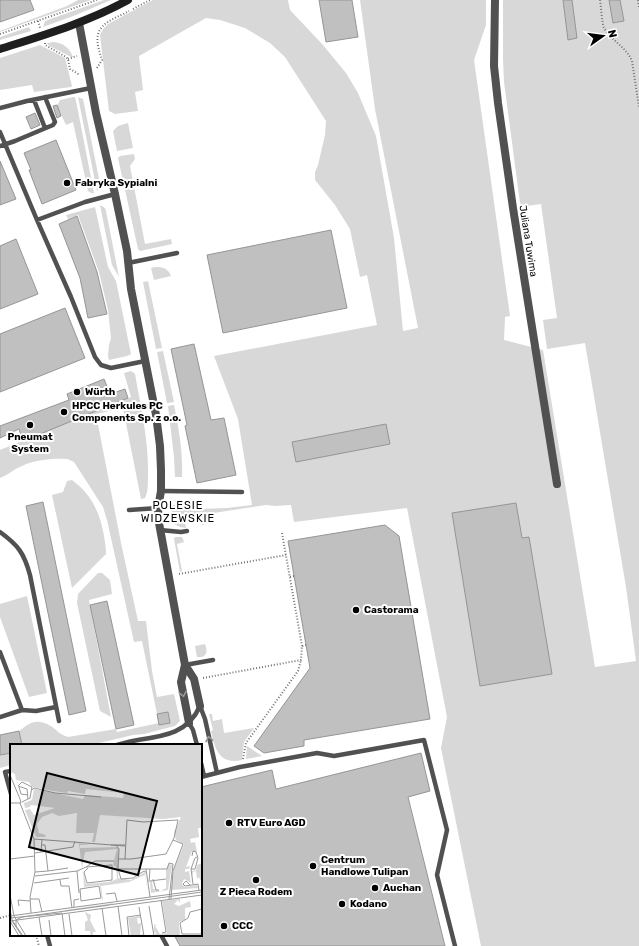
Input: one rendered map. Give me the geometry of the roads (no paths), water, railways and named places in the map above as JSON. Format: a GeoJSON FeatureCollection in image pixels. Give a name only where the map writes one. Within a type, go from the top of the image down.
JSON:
{"type":"FeatureCollection","features":[{"type":"Feature","properties":{"kind":"street"},"geometry":{"type":"LineString","coordinates":[[0,49],[79,23],[128,0]]}},
{"type":"Feature","properties":{"kind":"street","name":"Juliana Tuwima"},"geometry":{"type":"LineString","coordinates":[[495,0],[494,66],[498,103],[515,223],[557,484]]}},
{"type":"Feature","properties":{"kind":"street"},"geometry":{"type":"LineString","coordinates":[[79,23],[91,88],[127,251],[131,289],[158,429],[161,465],[161,491],[158,508],[158,523],[185,665],[194,679],[200,706]]}},
{"type":"Feature","properties":{"kind":"street"},"geometry":{"type":"LineString","coordinates":[[185,665],[181,682],[189,722]]}},
{"type":"Feature","properties":{"kind":"lane"},"geometry":{"type":"LineString","coordinates":[[0,108],[91,88]]}},
{"type":"Feature","properties":{"kind":"lane"},"geometry":{"type":"LineString","coordinates":[[2,145],[53,125],[54,122],[45,97]]}},
{"type":"Feature","properties":{"kind":"lane"},"geometry":{"type":"LineString","coordinates":[[34,100],[45,128]]}},
{"type":"Feature","properties":{"kind":"lane"},"geometry":{"type":"LineString","coordinates":[[0,132],[2,145],[71,297],[95,357],[101,365],[111,368],[145,361]]}},
{"type":"Feature","properties":{"kind":"lane"},"geometry":{"type":"LineString","coordinates":[[37,220],[85,202],[115,194]]}},
{"type":"Feature","properties":{"kind":"lane"},"geometry":{"type":"LineString","coordinates":[[128,263],[177,253]]}},
{"type":"Feature","properties":{"kind":"lane"},"geometry":{"type":"LineString","coordinates":[[161,491],[242,492]]}},
{"type":"Feature","properties":{"kind":"lane"},"geometry":{"type":"LineString","coordinates":[[129,510],[158,508]]}},
{"type":"Feature","properties":{"kind":"lane"},"geometry":{"type":"LineString","coordinates":[[160,530],[177,532],[187,531]]}},
{"type":"Feature","properties":{"kind":"lane"},"geometry":{"type":"LineString","coordinates":[[0,532],[11,540],[26,560],[59,721]]}},
{"type":"Feature","properties":{"kind":"lane"},"geometry":{"type":"LineString","coordinates":[[0,652],[22,710]]}},
{"type":"Feature","properties":{"kind":"lane"},"geometry":{"type":"LineString","coordinates":[[185,665],[213,660]]}},
{"type":"Feature","properties":{"kind":"lane"},"geometry":{"type":"LineString","coordinates":[[121,744],[171,734],[189,722],[200,706]]}},
{"type":"Feature","properties":{"kind":"lane"},"geometry":{"type":"LineString","coordinates":[[200,706],[205,719],[217,773]]}},
{"type":"Feature","properties":{"kind":"lane"},"geometry":{"type":"LineString","coordinates":[[0,717],[22,710],[36,711],[56,707]]}},
{"type":"Feature","properties":{"kind":"lane"},"geometry":{"type":"LineString","coordinates":[[189,722],[197,744]]}},
{"type":"Feature","properties":{"kind":"lane"},"geometry":{"type":"LineString","coordinates":[[202,776],[240,767],[317,753],[334,756],[424,740],[448,830],[437,875],[455,946]]}},
{"type":"Feature","properties":{"kind":"lane"},"geometry":{"type":"LineString","coordinates":[[3,773],[10,791]]}},
{"type":"Feature","properties":{"kind":"lane"},"geometry":{"type":"LineString","coordinates":[[47,936],[50,946]]}},
{"type":"Feature","properties":{"kind":"lane"},"geometry":{"type":"LineString","coordinates":[[161,936],[167,946]]}},
{"type":"Feature","properties":{"kind":"place","name":"Fabryka Sypialni"},"geometry":{"type":"Point","coordinates":[67,183]}},
{"type":"Feature","properties":{"kind":"place","name":"Würth"},"geometry":{"type":"Point","coordinates":[77,392]}},
{"type":"Feature","properties":{"kind":"place","name":"HPCC Herkules PC Components Sp. z o.o."},"geometry":{"type":"Point","coordinates":[64,412]}},
{"type":"Feature","properties":{"kind":"place","name":"Pneumat System"},"geometry":{"type":"Point","coordinates":[30,425]}},
{"type":"Feature","properties":{"kind":"place","name":"Castorama"},"geometry":{"type":"Point","coordinates":[356,610]}},
{"type":"Feature","properties":{"kind":"place","name":"RTV Euro AGD"},"geometry":{"type":"Point","coordinates":[229,823]}},
{"type":"Feature","properties":{"kind":"place","name":"Centrum Handlowe Tulipan"},"geometry":{"type":"Point","coordinates":[313,866]}},
{"type":"Feature","properties":{"kind":"place","name":"Z Pieca Rodem"},"geometry":{"type":"Point","coordinates":[256,880]}},
{"type":"Feature","properties":{"kind":"place","name":"Auchan"},"geometry":{"type":"Point","coordinates":[375,888]}},
{"type":"Feature","properties":{"kind":"place","name":"Kodano"},"geometry":{"type":"Point","coordinates":[342,904]}},
{"type":"Feature","properties":{"kind":"place","name":"CCC"},"geometry":{"type":"Point","coordinates":[224,926]}},
{"type":"Feature","properties":{"kind":"district","name":"POLESIE WIDZEWSKIE"},"geometry":{"type":"Point","coordinates":[178,511]}}]}
